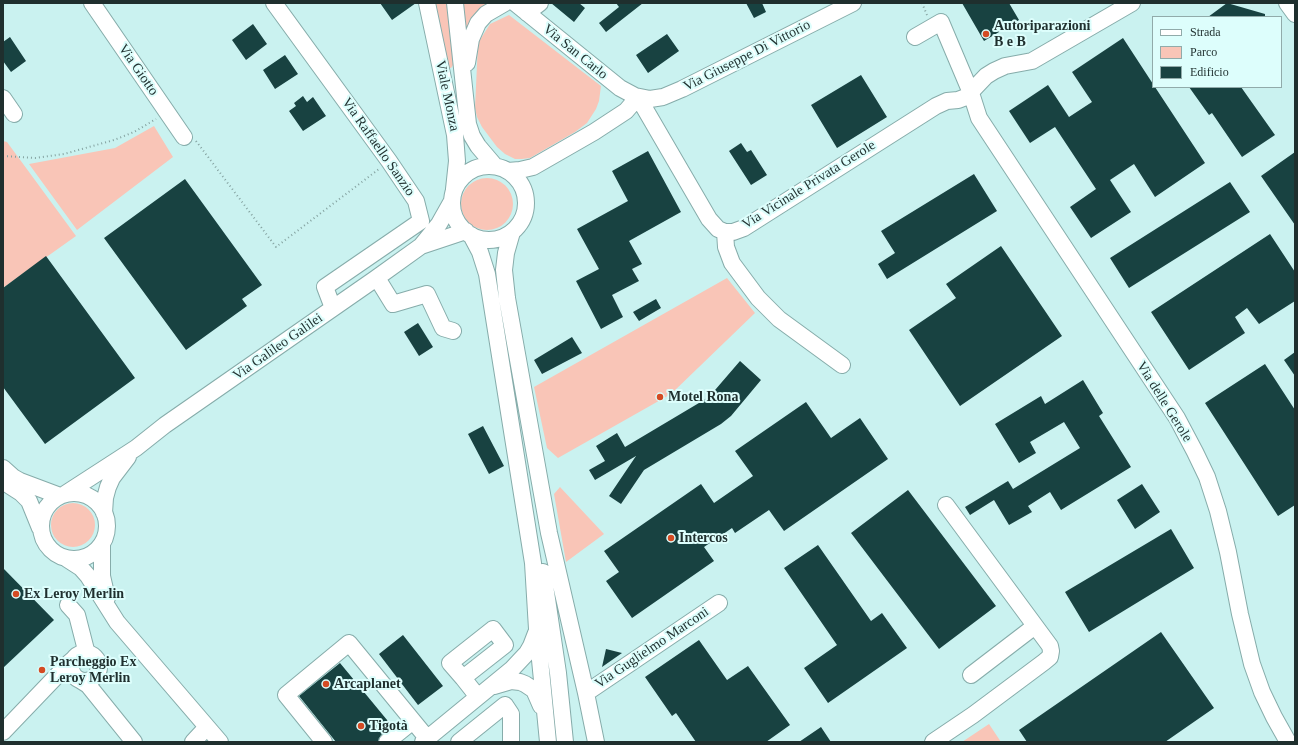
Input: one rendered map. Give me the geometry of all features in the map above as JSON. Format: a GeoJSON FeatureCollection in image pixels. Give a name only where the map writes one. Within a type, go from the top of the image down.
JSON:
{"type":"FeatureCollection","features":[{"type":"Feature","properties":{"kind":"street","name":"Via Giotto"},"geometry":{"type":"LineString","coordinates":[[92,3],[184,137]]}},
{"type":"Feature","properties":{"kind":"street","name":"Via Raffaello Sanzio"},"geometry":{"type":"LineString","coordinates":[[274,3],[389,161],[416,201],[421,221],[325,287],[333,308]]}},
{"type":"Feature","properties":{"kind":"street","name":"Viale Monza"},"geometry":{"type":"LineString","coordinates":[[427,3],[455,135],[457,156],[453,196]]}},
{"type":"Feature","properties":{"kind":"street","name":"Viale Monza"},"geometry":{"type":"LineString","coordinates":[[455,3],[468,124],[478,146],[501,168]]}},
{"type":"Feature","properties":{"kind":"street"},"geometry":{"type":"LineString","coordinates":[[464,88],[469,48],[475,27],[486,14],[505,3]]}},
{"type":"Feature","properties":{"kind":"street"},"geometry":{"type":"LineString","coordinates":[[521,8],[540,3]]}},
{"type":"Feature","properties":{"kind":"street","name":"Via Giuseppe Di Vittorio"},"geometry":{"type":"LineString","coordinates":[[638,97],[650,99],[658,98],[682,89],[853,3]]}},
{"type":"Feature","properties":{"kind":"street"},"geometry":{"type":"LineString","coordinates":[[971,93],[982,80],[994,71],[1005,66],[1032,61],[1132,3]]}},
{"type":"Feature","properties":{"kind":"street"},"geometry":{"type":"LineString","coordinates":[[1287,3],[1295,14]]}},
{"type":"Feature","properties":{"kind":"street","name":"Via San Carlo"},"geometry":{"type":"LineString","coordinates":[[521,8],[620,88],[628,94],[638,97]]}},
{"type":"Feature","properties":{"kind":"street","name":"Via delle Gerole"},"geometry":{"type":"LineString","coordinates":[[915,37],[941,22],[971,93],[979,118],[1177,418],[1207,477],[1218,511],[1228,552],[1240,614],[1252,664],[1262,692],[1288,742]]}},
{"type":"Feature","properties":{"kind":"street","name":"Via Vicinale Privata Gerole"},"geometry":{"type":"LineString","coordinates":[[638,97],[709,219],[715,227],[725,232],[733,232],[744,228],[936,106],[946,101],[958,100],[971,93]]}},
{"type":"Feature","properties":{"kind":"street"},"geometry":{"type":"LineString","coordinates":[[548,742],[537,629],[533,563],[488,282],[482,256],[468,233],[460,225],[456,218],[453,196],[462,177],[469,171],[482,166],[520,170],[533,167],[594,132],[626,111],[638,97]]}},
{"type":"Feature","properties":{"kind":"street"},"geometry":{"type":"LineString","coordinates":[[3,98],[14,114]]}},
{"type":"Feature","properties":{"kind":"street"},"geometry":{"type":"LineString","coordinates":[[468,233],[479,238],[497,239],[509,233],[518,225],[524,214],[526,206],[525,193],[527,177],[533,167]]}},
{"type":"Feature","properties":{"kind":"street"},"geometry":{"type":"LineString","coordinates":[[501,168],[517,179],[525,193]]}},
{"type":"Feature","properties":{"kind":"street","name":"Via Galileo Galilei"},"geometry":{"type":"LineString","coordinates":[[63,495],[136,448],[165,425],[421,246],[439,224],[453,196]]}},
{"type":"Feature","properties":{"kind":"street"},"geometry":{"type":"LineString","coordinates":[[725,232],[726,247],[732,263],[758,298],[779,319],[842,365]]}},
{"type":"Feature","properties":{"kind":"street","name":"Via Galileo Galilei"},"geometry":{"type":"LineString","coordinates":[[421,246],[468,233]]}},
{"type":"Feature","properties":{"kind":"street"},"geometry":{"type":"LineString","coordinates":[[509,233],[504,270],[507,298],[549,533],[586,693]]}},
{"type":"Feature","properties":{"kind":"street"},"geometry":{"type":"LineString","coordinates":[[509,233],[498,268],[498,288],[550,609],[565,742]]}},
{"type":"Feature","properties":{"kind":"street"},"geometry":{"type":"LineString","coordinates":[[377,278],[393,304],[427,294],[442,328],[453,331]]}},
{"type":"Feature","properties":{"kind":"street","name":"Via Galileo Galilei"},"geometry":{"type":"LineString","coordinates":[[104,513],[105,498],[112,478],[136,448]]}},
{"type":"Feature","properties":{"kind":"street"},"geometry":{"type":"LineString","coordinates":[[3,468],[20,481],[63,495]]}},
{"type":"Feature","properties":{"kind":"street"},"geometry":{"type":"LineString","coordinates":[[3,481],[21,493],[29,501],[46,544],[58,556],[67,559],[81,568],[88,576],[117,622],[215,737],[193,742]]}},
{"type":"Feature","properties":{"kind":"street"},"geometry":{"type":"LineString","coordinates":[[40,528],[42,516],[47,506],[55,499],[63,495],[74,493],[84,494],[92,498],[99,505],[104,513],[107,529],[106,537],[102,544],[95,552],[87,557],[67,559]]}},
{"type":"Feature","properties":{"kind":"street"},"geometry":{"type":"LineString","coordinates":[[933,742],[973,715],[1050,657],[1051,651],[1050,646],[946,506]]}},
{"type":"Feature","properties":{"kind":"street"},"geometry":{"type":"LineString","coordinates":[[102,544],[102,576],[110,609]]}},
{"type":"Feature","properties":{"kind":"street","name":"Via Guglielmo Marconi"},"geometry":{"type":"LineString","coordinates":[[596,742],[586,693],[720,603]]}},
{"type":"Feature","properties":{"kind":"street"},"geometry":{"type":"LineString","coordinates":[[68,605],[78,615],[82,655]]}},
{"type":"Feature","properties":{"kind":"street"},"geometry":{"type":"LineString","coordinates":[[971,675],[1035,626]]}},
{"type":"Feature","properties":{"kind":"street"},"geometry":{"type":"LineString","coordinates":[[463,678],[505,644],[493,629],[450,663],[463,678],[483,692]]}},
{"type":"Feature","properties":{"kind":"street"},"geometry":{"type":"LineString","coordinates":[[324,742],[286,695],[349,643],[413,721],[425,740],[512,670],[531,646],[537,629]]}},
{"type":"Feature","properties":{"kind":"street"},"geometry":{"type":"LineString","coordinates":[[4,730],[58,674],[82,655]]}},
{"type":"Feature","properties":{"kind":"street"},"geometry":{"type":"LineString","coordinates":[[82,655],[95,658],[98,662],[99,666],[94,683],[94,692]]}},
{"type":"Feature","properties":{"kind":"street"},"geometry":{"type":"LineString","coordinates":[[82,655],[72,663],[71,667],[74,675],[78,679],[84,681],[92,680],[97,674]]}},
{"type":"Feature","properties":{"kind":"street"},"geometry":{"type":"LineString","coordinates":[[58,674],[67,673],[88,685],[134,742]]}},
{"type":"Feature","properties":{"kind":"street"},"geometry":{"type":"LineString","coordinates":[[483,692],[511,681],[520,682],[534,690],[546,717]]}},
{"type":"Feature","properties":{"kind":"street"},"geometry":{"type":"LineString","coordinates":[[459,742],[505,705],[510,714],[510,741]]}},
{"type":"Feature","properties":{"kind":"street"},"geometry":{"type":"LineString","coordinates":[[387,742],[413,721]]}},
{"type":"Feature","properties":{"kind":"path"},"geometry":{"type":"LineString","coordinates":[[3,156],[35,158],[64,154],[134,132],[167,111]]}},
{"type":"Feature","properties":{"kind":"path"},"geometry":{"type":"LineString","coordinates":[[184,137],[191,134],[276,247],[389,161]]}},
{"type":"Feature","properties":{"kind":"green space"},"geometry":{"type":"Polygon","coordinates":[[[433,3],[449,3],[453,65],[451,68],[449,68],[433,3]]]}},
{"type":"Feature","properties":{"kind":"green space"},"geometry":{"type":"Polygon","coordinates":[[[462,3],[492,3],[467,28],[465,28],[462,3]]]}},
{"type":"Feature","properties":{"kind":"green space"},"geometry":{"type":"Polygon","coordinates":[[[509,15],[601,86],[599,101],[596,109],[587,123],[575,132],[530,158],[522,159],[515,159],[505,154],[497,147],[482,127],[477,117],[475,108],[478,43],[490,24],[509,15]]]}},
{"type":"Feature","properties":{"kind":"green space"},"geometry":{"type":"Polygon","coordinates":[[[154,126],[173,157],[77,230],[29,164],[115,148],[154,126]]]}},
{"type":"Feature","properties":{"kind":"green space"},"geometry":{"type":"Polygon","coordinates":[[[3,141],[7,142],[76,236],[3,288],[3,141]]]}},
{"type":"Feature","properties":{"kind":"green space"},"geometry":{"type":"Polygon","coordinates":[[[487,178],[501,182],[509,190],[513,204],[509,218],[501,226],[487,230],[473,226],[465,218],[461,204],[465,190],[473,182],[487,178]]]}},
{"type":"Feature","properties":{"kind":"green space"},"geometry":{"type":"Polygon","coordinates":[[[727,278],[755,313],[671,394],[558,458],[547,448],[534,387],[727,278]]]}},
{"type":"Feature","properties":{"kind":"green space"},"geometry":{"type":"Polygon","coordinates":[[[560,487],[604,534],[566,562],[554,494],[560,487]]]}},
{"type":"Feature","properties":{"kind":"green space"},"geometry":{"type":"Polygon","coordinates":[[[73,503],[85,507],[91,513],[95,525],[91,537],[85,543],[73,547],[61,543],[55,537],[51,525],[55,513],[61,507],[73,503]]]}},
{"type":"Feature","properties":{"kind":"green space"},"geometry":{"type":"Polygon","coordinates":[[[989,724],[1001,742],[962,742],[989,724]]]}},
{"type":"Feature","properties":{"kind":"building"},"geometry":{"type":"Polygon","coordinates":[[[380,3],[416,3],[392,20],[380,3]]]}},
{"type":"Feature","properties":{"kind":"building"},"geometry":{"type":"Polygon","coordinates":[[[551,3],[579,3],[585,8],[574,22],[551,3]]]}},
{"type":"Feature","properties":{"kind":"building"},"geometry":{"type":"Polygon","coordinates":[[[616,3],[643,3],[606,32],[599,23],[619,7],[616,3]]]}},
{"type":"Feature","properties":{"kind":"building"},"geometry":{"type":"Polygon","coordinates":[[[746,3],[762,3],[766,12],[754,18],[746,3]]]}},
{"type":"Feature","properties":{"kind":"building"},"geometry":{"type":"Polygon","coordinates":[[[962,3],[1009,3],[1019,20],[984,41],[962,3]]]}},
{"type":"Feature","properties":{"kind":"building"},"geometry":{"type":"Polygon","coordinates":[[[1227,3],[1265,14],[1265,16],[1209,16],[1227,3]]]}},
{"type":"Feature","properties":{"kind":"building"},"geometry":{"type":"Polygon","coordinates":[[[253,24],[267,44],[246,60],[232,40],[253,24]]]}},
{"type":"Feature","properties":{"kind":"building"},"geometry":{"type":"Polygon","coordinates":[[[667,34],[679,51],[648,73],[636,55],[667,34]]]}},
{"type":"Feature","properties":{"kind":"building"},"geometry":{"type":"Polygon","coordinates":[[[10,37],[26,61],[11,72],[3,61],[3,42],[10,37]]]}},
{"type":"Feature","properties":{"kind":"building"},"geometry":{"type":"Polygon","coordinates":[[[1123,38],[1152,82],[1152,88],[1156,88],[1205,163],[1155,197],[1134,164],[1110,180],[1131,212],[1091,238],[1070,207],[1096,189],[1055,127],[1030,143],[1009,111],[1048,85],[1069,117],[1092,102],[1072,72],[1123,38]]]}},
{"type":"Feature","properties":{"kind":"building"},"geometry":{"type":"Polygon","coordinates":[[[285,55],[298,74],[275,89],[263,70],[285,55]]]}},
{"type":"Feature","properties":{"kind":"building"},"geometry":{"type":"Polygon","coordinates":[[[861,75],[887,117],[837,148],[811,105],[861,75]]]}},
{"type":"Feature","properties":{"kind":"building"},"geometry":{"type":"Polygon","coordinates":[[[1190,88],[1242,88],[1275,135],[1242,157],[1212,113],[1209,115],[1190,88]]]}},
{"type":"Feature","properties":{"kind":"building"},"geometry":{"type":"Polygon","coordinates":[[[303,96],[307,102],[313,97],[326,116],[303,131],[289,111],[296,106],[294,103],[303,96]]]}},
{"type":"Feature","properties":{"kind":"building"},"geometry":{"type":"Polygon","coordinates":[[[741,143],[747,152],[751,150],[767,175],[751,185],[729,151],[741,143]]]}},
{"type":"Feature","properties":{"kind":"building"},"geometry":{"type":"Polygon","coordinates":[[[648,151],[681,212],[629,241],[642,264],[632,269],[639,281],[612,295],[623,317],[601,329],[576,281],[599,269],[577,229],[628,201],[612,171],[648,151]]]}},
{"type":"Feature","properties":{"kind":"building"},"geometry":{"type":"Polygon","coordinates":[[[1295,152],[1295,225],[1261,176],[1295,152]]]}},
{"type":"Feature","properties":{"kind":"building"},"geometry":{"type":"Polygon","coordinates":[[[974,174],[997,211],[887,279],[878,264],[895,253],[881,231],[974,174]]]}},
{"type":"Feature","properties":{"kind":"building"},"geometry":{"type":"Polygon","coordinates":[[[185,179],[262,285],[242,299],[247,306],[186,350],[104,238],[185,179]]]}},
{"type":"Feature","properties":{"kind":"building"},"geometry":{"type":"Polygon","coordinates":[[[1230,182],[1250,212],[1129,288],[1110,258],[1230,182]]]}},
{"type":"Feature","properties":{"kind":"building"},"geometry":{"type":"Polygon","coordinates":[[[1270,234],[1295,272],[1295,301],[1259,324],[1247,308],[1235,317],[1245,333],[1189,370],[1151,312],[1270,234]]]}},
{"type":"Feature","properties":{"kind":"building"},"geometry":{"type":"Polygon","coordinates":[[[1001,246],[1062,336],[960,406],[909,330],[956,298],[946,284],[1001,246]]]}},
{"type":"Feature","properties":{"kind":"building"},"geometry":{"type":"Polygon","coordinates":[[[46,256],[135,378],[45,444],[3,387],[3,288],[46,256]]]}},
{"type":"Feature","properties":{"kind":"building"},"geometry":{"type":"Polygon","coordinates":[[[656,299],[661,308],[639,321],[633,312],[656,299]]]}},
{"type":"Feature","properties":{"kind":"building"},"geometry":{"type":"Polygon","coordinates":[[[418,323],[433,347],[419,356],[404,332],[418,323]]]}},
{"type":"Feature","properties":{"kind":"building"},"geometry":{"type":"Polygon","coordinates":[[[572,337],[582,353],[542,374],[534,360],[572,337]]]}},
{"type":"Feature","properties":{"kind":"building"},"geometry":{"type":"Polygon","coordinates":[[[1295,352],[1295,376],[1284,360],[1295,352]]]}},
{"type":"Feature","properties":{"kind":"building"},"geometry":{"type":"Polygon","coordinates":[[[740,361],[761,380],[731,416],[721,424],[644,470],[621,504],[609,496],[636,456],[595,480],[589,470],[605,461],[596,446],[617,433],[625,447],[709,397],[740,361]]]}},
{"type":"Feature","properties":{"kind":"building"},"geometry":{"type":"Polygon","coordinates":[[[1265,364],[1295,410],[1295,505],[1278,516],[1205,403],[1265,364]]]}},
{"type":"Feature","properties":{"kind":"building"},"geometry":{"type":"Polygon","coordinates":[[[1083,380],[1103,413],[1099,416],[1131,467],[1061,510],[1050,492],[1028,506],[1032,512],[1009,525],[994,500],[970,515],[965,507],[1008,481],[1013,489],[1080,448],[1064,422],[1030,442],[1036,453],[1019,463],[995,424],[1041,396],[1045,404],[1083,380]]]}},
{"type":"Feature","properties":{"kind":"building"},"geometry":{"type":"Polygon","coordinates":[[[806,402],[831,438],[860,418],[888,459],[784,531],[769,510],[735,533],[732,528],[704,547],[714,561],[632,618],[606,581],[619,572],[604,551],[701,484],[714,503],[753,476],[735,451],[806,402]]]}},
{"type":"Feature","properties":{"kind":"building"},"geometry":{"type":"Polygon","coordinates":[[[483,426],[504,466],[489,474],[468,434],[483,426]]]}},
{"type":"Feature","properties":{"kind":"building"},"geometry":{"type":"Polygon","coordinates":[[[1142,484],[1160,512],[1135,529],[1117,500],[1142,484]]]}},
{"type":"Feature","properties":{"kind":"building"},"geometry":{"type":"Polygon","coordinates":[[[908,490],[996,606],[939,649],[851,533],[908,490]]]}},
{"type":"Feature","properties":{"kind":"building"},"geometry":{"type":"Polygon","coordinates":[[[1171,529],[1194,568],[1089,632],[1065,592],[1171,529]]]}},
{"type":"Feature","properties":{"kind":"building"},"geometry":{"type":"Polygon","coordinates":[[[818,545],[871,621],[882,613],[907,648],[828,703],[804,668],[837,645],[784,568],[818,545]]]}},
{"type":"Feature","properties":{"kind":"building","name":"Ex Leroy Merlin"},"geometry":{"type":"Polygon","coordinates":[[[3,568],[54,620],[3,668],[3,568]]]}},
{"type":"Feature","properties":{"kind":"building"},"geometry":{"type":"Polygon","coordinates":[[[1161,632],[1214,708],[1165,742],[1027,742],[1019,730],[1161,632]]]}},
{"type":"Feature","properties":{"kind":"building"},"geometry":{"type":"Polygon","coordinates":[[[403,635],[443,686],[418,705],[379,654],[403,635]]]}},
{"type":"Feature","properties":{"kind":"building"},"geometry":{"type":"Polygon","coordinates":[[[699,640],[727,680],[748,666],[790,725],[766,742],[696,742],[676,713],[672,716],[645,677],[699,640]]]}},
{"type":"Feature","properties":{"kind":"building"},"geometry":{"type":"Polygon","coordinates":[[[606,649],[622,653],[602,667],[606,649]]]}},
{"type":"Feature","properties":{"kind":"building"},"geometry":{"type":"Polygon","coordinates":[[[340,663],[392,726],[381,735],[378,742],[336,742],[299,696],[340,663]]]}},
{"type":"Feature","properties":{"kind":"building"},"geometry":{"type":"Polygon","coordinates":[[[821,727],[831,742],[799,742],[821,727]]]}},
{"type":"Feature","properties":{"kind":"place","name":"Autoriparazioni B e B"},"geometry":{"type":"Point","coordinates":[986,34]}},
{"type":"Feature","properties":{"kind":"place","name":"Motel Rona"},"geometry":{"type":"Point","coordinates":[660,397]}},
{"type":"Feature","properties":{"kind":"place","name":"Intercos"},"geometry":{"type":"Point","coordinates":[671,538]}},
{"type":"Feature","properties":{"kind":"place","name":"Ex Leroy Merlin"},"geometry":{"type":"Point","coordinates":[16,594]}},
{"type":"Feature","properties":{"kind":"place","name":"Parcheggio Ex Leroy Merlin"},"geometry":{"type":"Point","coordinates":[42,670]}},
{"type":"Feature","properties":{"kind":"place","name":"Arcaplanet"},"geometry":{"type":"Point","coordinates":[326,684]}},
{"type":"Feature","properties":{"kind":"place","name":"Tigotà"},"geometry":{"type":"Point","coordinates":[361,726]}}]}
